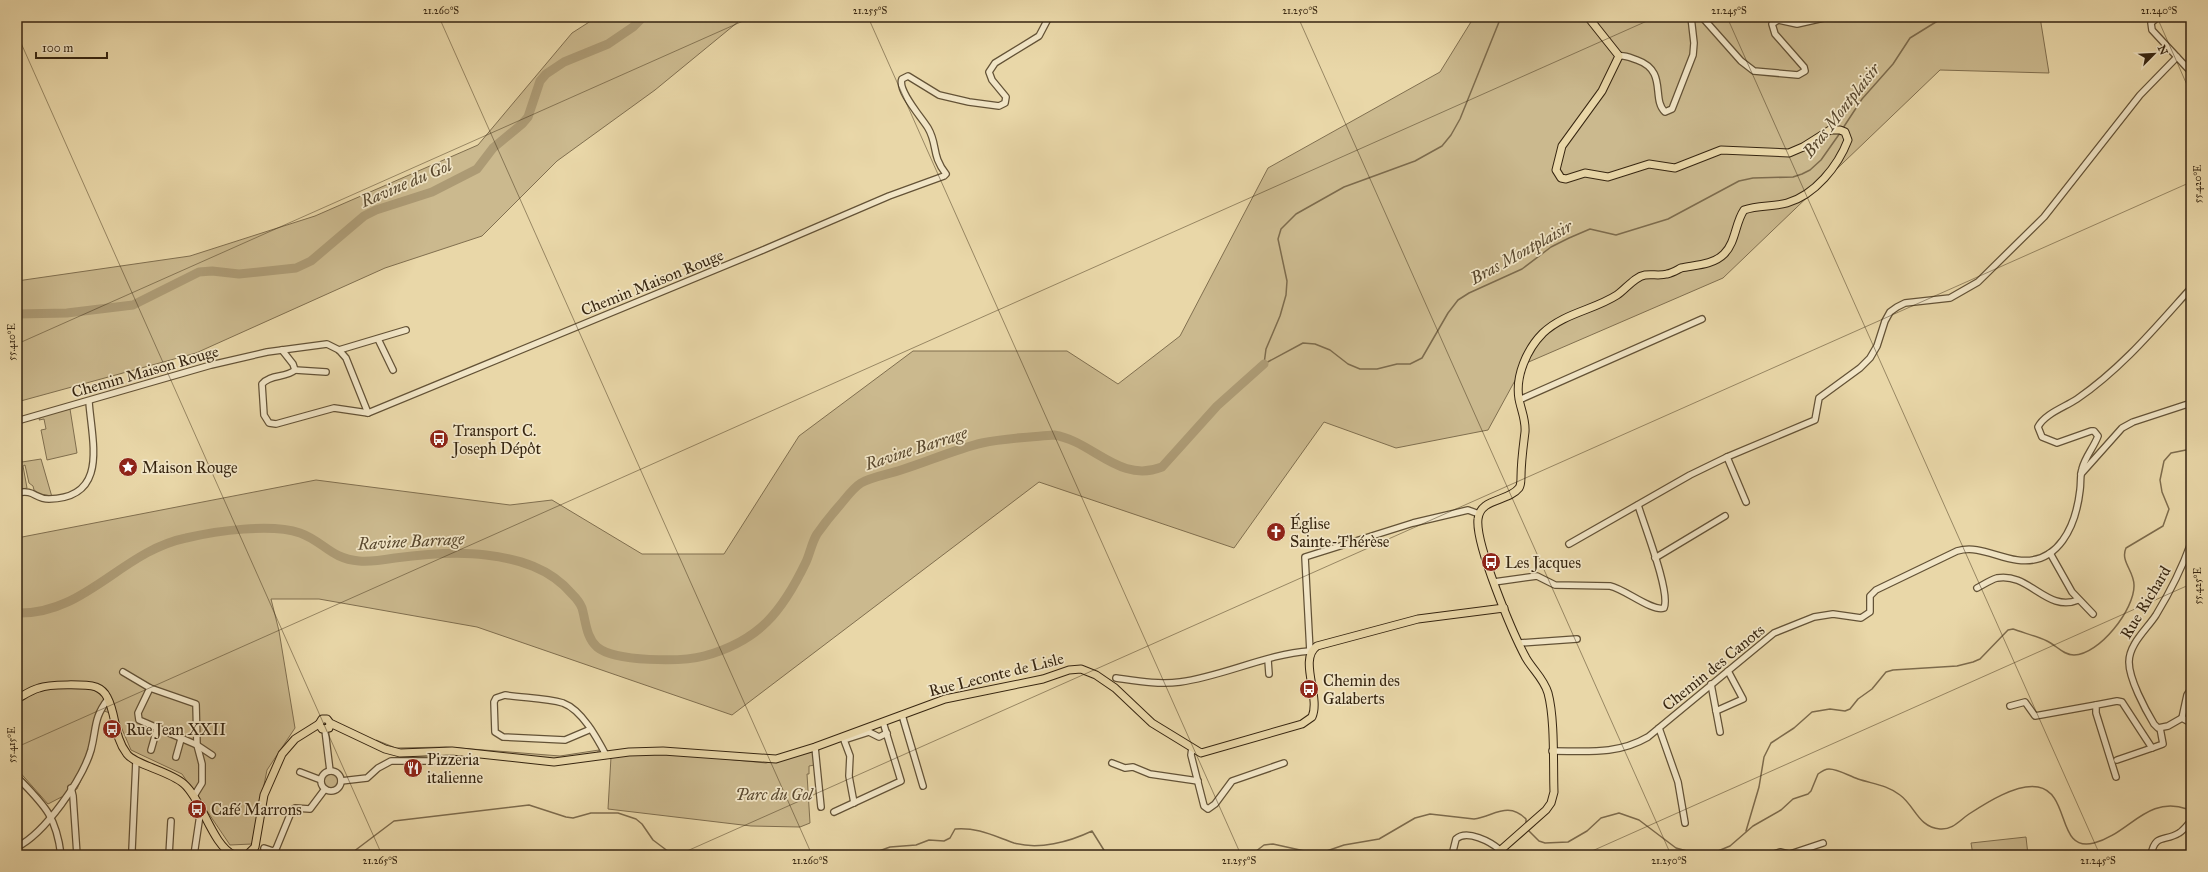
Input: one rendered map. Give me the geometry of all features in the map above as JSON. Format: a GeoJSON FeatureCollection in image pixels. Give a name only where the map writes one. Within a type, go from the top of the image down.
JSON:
{"type":"FeatureCollection","features":[{"type":"Feature","properties":{"kind":"main road"},"geometry":{"type":"LineString","coordinates":[[1498,853],[1546,810],[1551,803],[1554,792],[1551,707],[1548,692],[1541,678],[1526,658],[1504,608],[1481,542],[1478,527],[1479,514],[1484,507],[1510,495],[1518,489],[1521,483],[1521,453],[1525,426],[1518,389],[1523,364],[1528,353],[1543,333],[1565,318],[1611,298],[1643,275],[1668,274],[1681,268],[1698,267],[1724,255],[1731,245],[1740,216],[1744,210],[1786,204],[1804,195],[1829,173],[1843,154],[1848,140],[1845,132],[1834,129],[1824,132],[1803,147],[1789,153],[1721,150],[1675,168],[1650,164],[1608,177],[1586,174],[1566,179],[1561,178],[1556,170],[1562,146],[1602,91],[1619,56],[1588,17]]}},
{"type":"Feature","properties":{"kind":"main road"},"geometry":{"type":"LineString","coordinates":[[1310,651],[1317,646],[1418,619],[1504,608]]}},
{"type":"Feature","properties":{"kind":"main road","name":"Rue Leconte de Lisle"},"geometry":{"type":"LineString","coordinates":[[330,723],[385,749],[400,752],[452,751],[554,762],[606,755],[663,751],[770,760],[782,758],[816,747],[945,699],[1043,679],[1069,670],[1082,669],[1096,675],[1115,688],[1152,723],[1200,753],[1210,752],[1308,721],[1312,717],[1315,705],[1309,661],[1310,651]]}},
{"type":"Feature","properties":{"kind":"main road"},"geometry":{"type":"LineString","coordinates":[[17,699],[38,688],[51,686],[93,686],[103,691],[108,699],[117,736],[126,753],[136,761],[177,779],[194,796],[220,840],[234,855]]}},
{"type":"Feature","properties":{"kind":"main road"},"geometry":{"type":"LineString","coordinates":[[247,855],[255,847],[264,795],[282,754],[295,739],[320,724],[321,721],[325,719],[330,723],[329,728],[325,730],[322,729],[320,724]]}},
{"type":"Feature","properties":{"kind":"street","name":"Chemin Maison Rouge"},"geometry":{"type":"LineString","coordinates":[[368,413],[763,250],[889,196],[946,174],[938,164],[933,137],[915,110],[902,86],[902,79],[908,76],[939,95],[969,102],[999,106],[1005,103],[1006,97],[992,80],[989,72],[995,63],[1039,36],[1049,17]]}},
{"type":"Feature","properties":{"kind":"street"},"geometry":{"type":"LineString","coordinates":[[1619,56],[1625,56],[1643,62],[1651,69],[1658,86],[1662,108],[1665,112],[1669,111],[1672,109],[1693,55],[1694,43],[1691,17]]}},
{"type":"Feature","properties":{"kind":"street"},"geometry":{"type":"LineString","coordinates":[[1702,17],[1741,61],[1754,71],[1798,75],[1805,71],[1804,67],[1775,34],[1772,24],[1778,20],[1797,24],[1828,17]]}},
{"type":"Feature","properties":{"kind":"street"},"geometry":{"type":"LineString","coordinates":[[2158,17],[2151,23],[2152,30],[2191,72]]}},
{"type":"Feature","properties":{"kind":"street"},"geometry":{"type":"LineString","coordinates":[[1569,544],[1728,457],[1816,420],[1819,398],[1860,368],[1874,353],[1885,321],[1890,312],[1905,303],[1950,298],[1978,282],[2044,217],[2140,95],[2177,57]]}},
{"type":"Feature","properties":{"kind":"street","name":"Chemin des Canots"},"geometry":{"type":"LineString","coordinates":[[1552,751],[1616,750],[1635,745],[1660,728],[1711,684],[1774,634],[1793,624],[1814,617],[1833,614],[1861,618],[1870,612],[1870,596],[1876,590],[1957,551],[1976,549],[2017,560],[2030,561],[2050,553],[2064,542],[2072,526],[2085,459],[2096,440],[2097,433],[2091,431],[2062,442],[2051,442],[2042,437],[2038,432],[2040,422],[2091,389],[2114,371],[2191,288]]}},
{"type":"Feature","properties":{"kind":"street"},"geometry":{"type":"LineString","coordinates":[[1519,400],[1702,319]]}},
{"type":"Feature","properties":{"kind":"street"},"geometry":{"type":"LineString","coordinates":[[326,372],[295,370],[290,373],[268,379],[262,384],[264,415],[269,423],[276,424],[334,408],[368,413],[352,371],[346,358],[339,350],[406,330]]}},
{"type":"Feature","properties":{"kind":"street"},"geometry":{"type":"LineString","coordinates":[[378,339],[393,370]]}},
{"type":"Feature","properties":{"kind":"street","name":"Chemin Maison Rouge"},"geometry":{"type":"LineString","coordinates":[[17,421],[89,402],[211,365],[267,352],[326,344],[339,350]]}},
{"type":"Feature","properties":{"kind":"street"},"geometry":{"type":"LineString","coordinates":[[282,350],[293,364],[295,370]]}},
{"type":"Feature","properties":{"kind":"street"},"geometry":{"type":"LineString","coordinates":[[17,493],[28,491],[44,499],[61,498],[79,491],[88,483],[93,467],[89,402]]}},
{"type":"Feature","properties":{"kind":"street"},"geometry":{"type":"LineString","coordinates":[[2081,474],[2122,428],[2133,422],[2191,403]]}},
{"type":"Feature","properties":{"kind":"street"},"geometry":{"type":"LineString","coordinates":[[1728,457],[1746,502]]}},
{"type":"Feature","properties":{"kind":"street"},"geometry":{"type":"LineString","coordinates":[[1494,582],[1537,576],[1555,586],[1610,586],[1618,588],[1654,608],[1664,608],[1666,595],[1638,505]]}},
{"type":"Feature","properties":{"kind":"street"},"geometry":{"type":"LineString","coordinates":[[1116,678],[1161,683],[1179,682],[1283,655],[1310,651],[1305,557],[1413,523],[1468,510],[1479,514]]}},
{"type":"Feature","properties":{"kind":"street"},"geometry":{"type":"LineString","coordinates":[[1655,558],[1725,516]]}},
{"type":"Feature","properties":{"kind":"street","name":"Rue Richard"},"geometry":{"type":"LineString","coordinates":[[2160,728],[2152,720],[2132,680],[2129,662],[2131,651],[2156,615],[2175,580],[2191,543]]}},
{"type":"Feature","properties":{"kind":"street"},"geometry":{"type":"LineString","coordinates":[[2050,553],[2078,600],[2093,614]]}},
{"type":"Feature","properties":{"kind":"street"},"geometry":{"type":"LineString","coordinates":[[1977,588],[1996,579],[2012,579],[2020,581],[2054,602],[2067,604],[2078,600]]}},
{"type":"Feature","properties":{"kind":"street"},"geometry":{"type":"LineString","coordinates":[[1520,643],[1577,639]]}},
{"type":"Feature","properties":{"kind":"street"},"geometry":{"type":"LineString","coordinates":[[1268,660],[1269,674]]}},
{"type":"Feature","properties":{"kind":"street"},"geometry":{"type":"LineString","coordinates":[[1716,711],[1743,698],[1728,671]]}},
{"type":"Feature","properties":{"kind":"street"},"geometry":{"type":"LineString","coordinates":[[123,672],[150,688],[196,704],[197,745],[202,764],[202,783],[194,796]]}},
{"type":"Feature","properties":{"kind":"street"},"geometry":{"type":"LineString","coordinates":[[1711,684],[1720,732]]}},
{"type":"Feature","properties":{"kind":"street"},"geometry":{"type":"LineString","coordinates":[[150,688],[138,713],[139,720],[197,745],[212,755]]}},
{"type":"Feature","properties":{"kind":"street"},"geometry":{"type":"LineString","coordinates":[[2117,760],[2164,744],[2160,728],[2168,726],[2182,718],[2187,695],[2191,690]]}},
{"type":"Feature","properties":{"kind":"street"},"geometry":{"type":"LineString","coordinates":[[591,729],[565,740],[503,737],[495,732],[494,702],[496,698],[505,695],[563,703],[573,709],[591,729],[606,755]]}},
{"type":"Feature","properties":{"kind":"street"},"geometry":{"type":"LineString","coordinates":[[17,847],[38,833],[52,818],[85,765],[91,751],[97,715],[108,699]]}},
{"type":"Feature","properties":{"kind":"street"},"geometry":{"type":"LineString","coordinates":[[2010,706],[2026,702],[2035,716],[2117,701],[2122,702],[2152,748]]}},
{"type":"Feature","properties":{"kind":"street"},"geometry":{"type":"LineString","coordinates":[[2096,705],[2096,713],[2116,777]]}},
{"type":"Feature","properties":{"kind":"street"},"geometry":{"type":"LineString","coordinates":[[902,715],[923,786]]}},
{"type":"Feature","properties":{"kind":"street"},"geometry":{"type":"LineString","coordinates":[[2182,718],[2191,722]]}},
{"type":"Feature","properties":{"kind":"street"},"geometry":{"type":"LineString","coordinates":[[834,812],[901,781],[883,722]]}},
{"type":"Feature","properties":{"kind":"street"},"geometry":{"type":"LineString","coordinates":[[1660,728],[1678,782],[1685,823]]}},
{"type":"Feature","properties":{"kind":"street"},"geometry":{"type":"LineString","coordinates":[[151,750],[157,729]]}},
{"type":"Feature","properties":{"kind":"street"},"geometry":{"type":"LineString","coordinates":[[325,730],[330,771]]}},
{"type":"Feature","properties":{"kind":"street"},"geometry":{"type":"LineString","coordinates":[[854,803],[849,776],[850,756],[844,740],[868,732],[879,737],[887,734]]}},
{"type":"Feature","properties":{"kind":"street"},"geometry":{"type":"LineString","coordinates":[[176,758],[181,739]]}},
{"type":"Feature","properties":{"kind":"street"},"geometry":{"type":"LineString","coordinates":[[816,747],[821,807]]}},
{"type":"Feature","properties":{"kind":"street"},"geometry":{"type":"LineString","coordinates":[[1192,748],[1191,755],[1204,806],[1208,808],[1215,804],[1232,781],[1284,763]]}},
{"type":"Feature","properties":{"kind":"street"},"geometry":{"type":"LineString","coordinates":[[134,855],[136,761]]}},
{"type":"Feature","properties":{"kind":"street"},"geometry":{"type":"LineString","coordinates":[[341,781],[367,778],[378,768],[391,761],[460,761]]}},
{"type":"Feature","properties":{"kind":"street"},"geometry":{"type":"LineString","coordinates":[[1112,763],[1124,768],[1133,767],[1150,774],[1198,781]]}},
{"type":"Feature","properties":{"kind":"street"},"geometry":{"type":"LineString","coordinates":[[321,780],[324,774],[330,771],[336,773],[341,781]]}},
{"type":"Feature","properties":{"kind":"street"},"geometry":{"type":"LineString","coordinates":[[300,772],[321,780],[325,789],[331,791],[337,789],[341,781]]}},
{"type":"Feature","properties":{"kind":"street"},"geometry":{"type":"LineString","coordinates":[[17,777],[46,806],[56,829],[61,855]]}},
{"type":"Feature","properties":{"kind":"street"},"geometry":{"type":"LineString","coordinates":[[70,788],[73,796],[77,855]]}},
{"type":"Feature","properties":{"kind":"street"},"geometry":{"type":"LineString","coordinates":[[264,848],[273,851],[276,849],[292,810],[298,808],[310,809],[325,789]]}},
{"type":"Feature","properties":{"kind":"street"},"geometry":{"type":"LineString","coordinates":[[194,855],[201,807]]}},
{"type":"Feature","properties":{"kind":"street"},"geometry":{"type":"LineString","coordinates":[[170,855],[171,820]]}},
{"type":"Feature","properties":{"kind":"street"},"geometry":{"type":"LineString","coordinates":[[2151,855],[2154,844],[2158,840],[2180,833],[2191,821]]}},
{"type":"Feature","properties":{"kind":"street"},"geometry":{"type":"LineString","coordinates":[[1452,855],[1456,839],[1460,837],[1483,839],[1498,853]]}},
{"type":"Feature","properties":{"kind":"street"},"geometry":{"type":"LineString","coordinates":[[1771,855],[1780,852],[1787,855],[1823,843]]}},
{"type":"Feature","properties":{"kind":"green space"},"geometry":{"type":"Polygon","coordinates":[[[597,17],[744,17],[655,90],[557,161],[482,236],[385,268],[196,353],[17,402],[17,281],[190,256],[315,216],[478,145],[572,33],[597,17]]]}},
{"type":"Feature","properties":{"kind":"green space"},"geometry":{"type":"Polygon","coordinates":[[[1474,17],[2040,17],[2049,73],[1940,70],[1723,278],[1524,364],[1488,430],[1396,448],[1324,422],[1234,548],[1039,482],[732,715],[477,627],[319,599],[271,599],[279,631],[295,728],[267,770],[252,844],[230,845],[182,774],[131,750],[116,715],[98,709],[91,757],[77,789],[48,804],[17,769],[17,538],[316,480],[510,505],[552,500],[642,554],[724,554],[799,436],[913,351],[1067,351],[1118,384],[1180,336],[1268,168],[1440,72],[1474,17]]]}},
{"type":"Feature","properties":{"kind":"green space"},"geometry":{"type":"Polygon","coordinates":[[[70,409],[77,453],[47,460],[41,430],[46,429],[44,419],[39,420],[41,416],[70,409]]]}},
{"type":"Feature","properties":{"kind":"green space"},"geometry":{"type":"Polygon","coordinates":[[[17,430],[22,462],[41,459],[52,497],[44,497],[34,490],[33,486],[29,483],[25,465],[23,466],[27,488],[19,490],[17,476],[17,430]]]}},
{"type":"Feature","properties":{"kind":"green space"},"geometry":{"type":"Polygon","coordinates":[[[376,740],[396,748],[446,747],[560,756],[599,750],[597,753],[561,759],[401,750],[389,748],[375,742],[376,740]]]}},
{"type":"Feature","properties":{"kind":"green space","name":"Parc du Gol"},"geometry":{"type":"Polygon","coordinates":[[[813,750],[815,765],[809,766],[809,774],[807,774],[810,823],[800,827],[751,826],[608,809],[611,757],[640,754],[674,754],[766,763],[813,750]]]}},
{"type":"Feature","properties":{"kind":"green space"},"geometry":{"type":"Polygon","coordinates":[[[331,772],[338,777],[339,780],[334,787],[331,788],[324,783],[323,780],[328,773],[331,772]]]}},
{"type":"Feature","properties":{"kind":"green space"},"geometry":{"type":"Polygon","coordinates":[[[2026,837],[2028,855],[1973,855],[1971,843],[2026,837]]]}},
{"type":"Feature","properties":{"kind":"waterway","name":"Ravine du Gol"},"geometry":{"type":"LineString","coordinates":[[17,314],[67,313],[133,305],[199,272],[212,271],[239,274],[296,268],[311,261],[364,216],[376,210],[432,192],[477,169],[493,148],[522,124],[528,117],[540,81],[546,74],[564,62],[608,44],[633,27],[643,17]]}},
{"type":"Feature","properties":{"kind":"waterway"},"geometry":{"type":"LineString","coordinates":[[1264,364],[1266,349],[1280,316],[1286,295],[1287,281],[1278,239],[1281,229],[1296,214],[1344,187],[1415,161],[1442,146],[1451,135],[1460,119],[1501,17]]}},
{"type":"Feature","properties":{"kind":"waterway","name":"Bras Montplaisir"},"geometry":{"type":"LineString","coordinates":[[1843,128],[1862,99],[1893,64],[1910,38],[1944,17]]}},
{"type":"Feature","properties":{"kind":"waterway","name":"Bras Montplaisir"},"geometry":{"type":"LineString","coordinates":[[1264,364],[1303,343],[1315,344],[1330,350],[1348,364],[1360,369],[1377,369],[1397,364],[1410,364],[1422,358],[1448,313],[1458,300],[1469,293],[1522,269],[1551,247],[1590,229],[1616,235],[1668,219],[1739,181],[1753,178],[1793,177],[1802,174],[1810,170],[1821,160],[1840,133]]}},
{"type":"Feature","properties":{"kind":"waterway","name":"Ravine Barrage"},"geometry":{"type":"LineString","coordinates":[[17,613],[41,611],[63,604],[83,594],[142,555],[163,545],[186,538],[212,533],[259,528],[288,530],[300,533],[308,536],[334,553],[349,560],[377,561],[429,554],[463,553],[498,557],[522,562],[544,571],[554,578],[579,602],[587,629],[593,643],[597,647],[618,656],[633,658],[665,660],[694,658],[723,650],[740,642],[767,622],[788,596],[806,562],[817,534],[850,493],[861,483],[875,477],[901,470],[982,443],[1054,435],[1068,439],[1106,460],[1132,470],[1147,471],[1162,467],[1217,406],[1264,364]]}},
{"type":"Feature","properties":{"kind":"waterway"},"geometry":{"type":"LineString","coordinates":[[1746,831],[1759,787],[1764,757],[1771,743],[1794,728],[1812,712],[1830,709],[1845,711],[1850,709],[1858,699],[1872,689],[1886,672],[1893,670],[1957,666],[1973,662],[1980,659],[2008,630],[2013,629],[2047,641],[2070,655],[2084,653],[2104,639],[2122,618],[2133,595],[2134,585],[2132,575],[2126,562],[2126,548],[2163,526],[2169,509],[2162,492],[2160,480],[2164,461],[2171,453],[2191,449]]}},
{"type":"Feature","properties":{"kind":"waterway"},"geometry":{"type":"LineString","coordinates":[[2191,728],[2187,737],[2191,748]]}},
{"type":"Feature","properties":{"kind":"waterway"},"geometry":{"type":"LineString","coordinates":[[1528,830],[1539,841],[1545,843],[1568,842],[1587,831],[1601,818],[1619,813],[1639,820],[1676,848],[1694,853],[1718,851],[1730,846],[1753,826],[1781,810],[1793,799],[1808,794],[1811,791],[1818,774],[1826,769],[1836,770],[1895,792],[1905,800],[1922,820],[1927,824],[1940,829],[1953,826],[1969,814],[2011,791],[2021,788],[2038,787],[2048,792],[2055,800],[2068,831],[2074,839],[2082,844],[2094,843],[2106,838],[2118,832],[2149,811],[2161,807],[2173,806],[2187,809],[2191,804]]}},
{"type":"Feature","properties":{"kind":"waterway"},"geometry":{"type":"LineString","coordinates":[[349,855],[394,821],[529,805],[573,818],[591,813],[618,813],[636,819],[642,824],[653,840],[673,855]]}},
{"type":"Feature","properties":{"kind":"waterway"},"geometry":{"type":"LineString","coordinates":[[1251,855],[1264,845],[1273,844],[1318,854],[1344,845],[1379,839],[1415,818],[1430,814],[1474,819],[1507,810],[1519,814],[1526,819],[1526,823]]}},
{"type":"Feature","properties":{"kind":"waterway"},"geometry":{"type":"LineString","coordinates":[[868,855],[890,847],[916,845],[929,840],[944,841],[950,838],[955,829],[971,829],[1014,843],[1034,846],[1054,844],[1092,831],[1107,855]]}},
{"type":"Feature","properties":{"kind":"place","name":"Transport C. Joseph Dépôt"},"geometry":{"type":"Point","coordinates":[439,439]}},
{"type":"Feature","properties":{"kind":"place","name":"Maison Rouge"},"geometry":{"type":"Point","coordinates":[128,467]}},
{"type":"Feature","properties":{"kind":"place","name":"Église Sainte-Thérèse"},"geometry":{"type":"Point","coordinates":[1276,532]}},
{"type":"Feature","properties":{"kind":"place","name":"Les Jacques"},"geometry":{"type":"Point","coordinates":[1491,562]}},
{"type":"Feature","properties":{"kind":"place","name":"Chemin des Galaberts"},"geometry":{"type":"Point","coordinates":[1309,689]}},
{"type":"Feature","properties":{"kind":"place","name":"Rue Jean XXII"},"geometry":{"type":"Point","coordinates":[112,729]}},
{"type":"Feature","properties":{"kind":"place","name":"Pizzeria italienne"},"geometry":{"type":"Point","coordinates":[413,768]}},
{"type":"Feature","properties":{"kind":"place","name":"Café Marrons"},"geometry":{"type":"Point","coordinates":[197,809]}}]}
